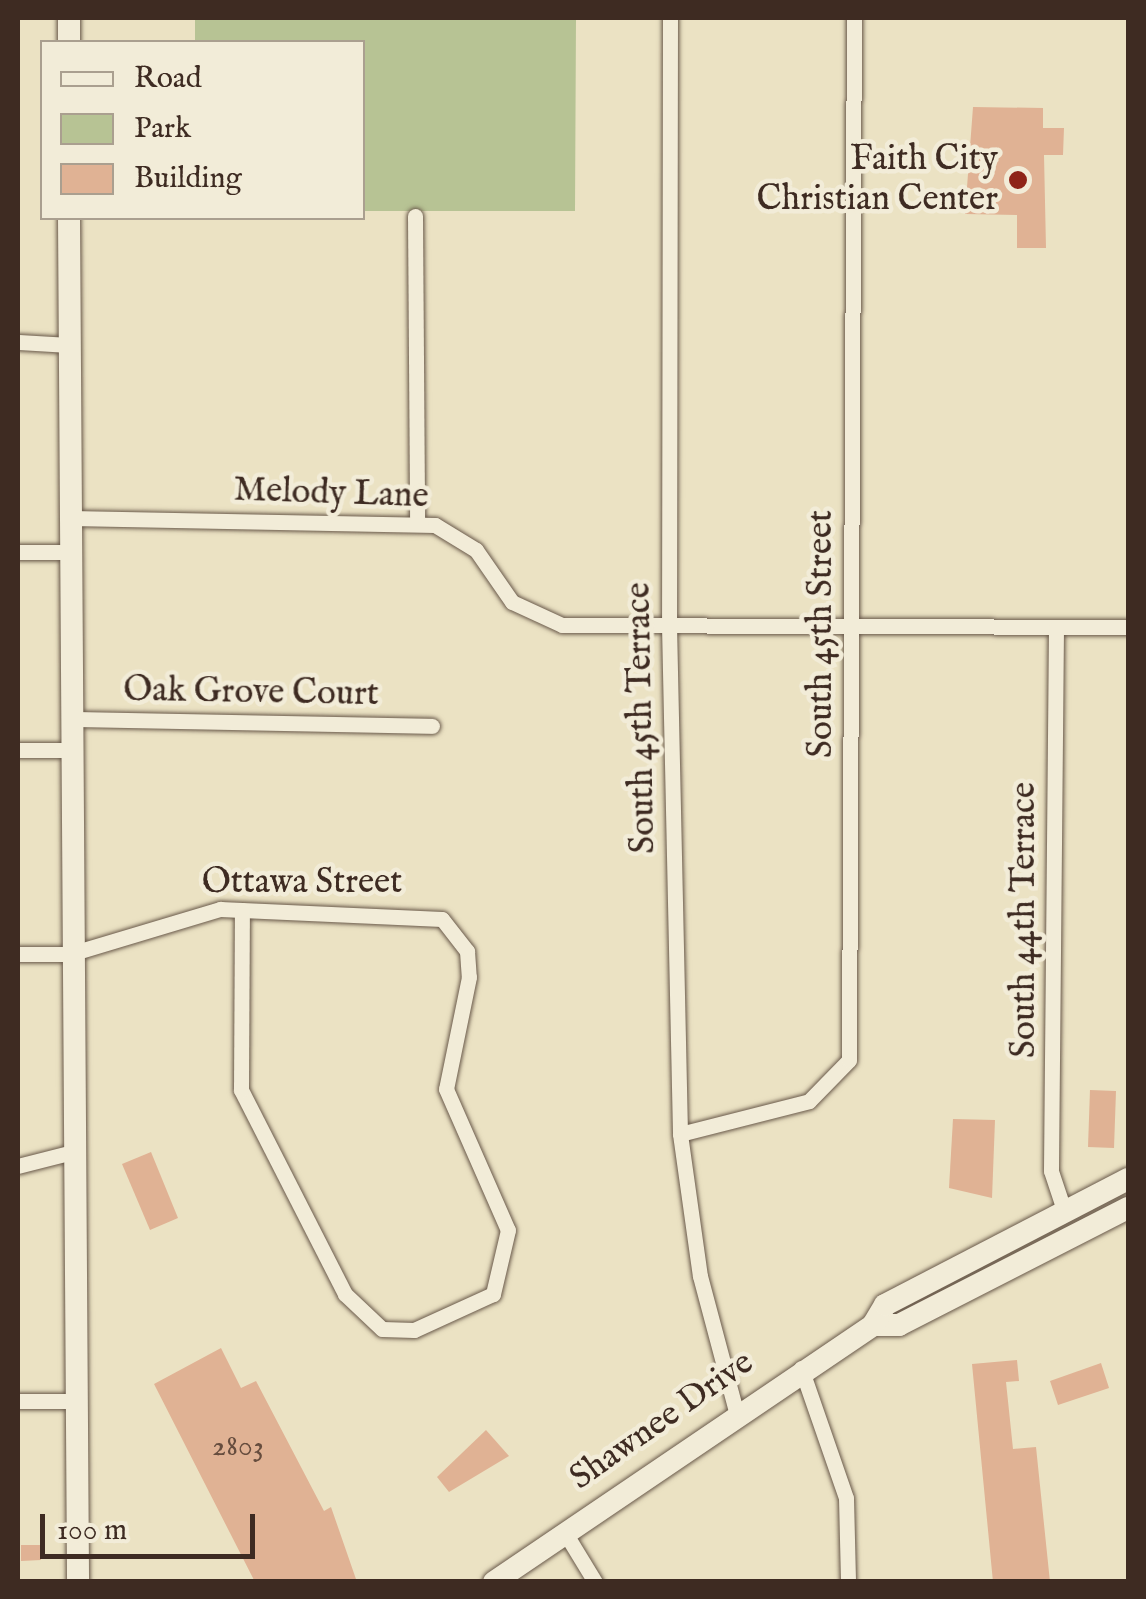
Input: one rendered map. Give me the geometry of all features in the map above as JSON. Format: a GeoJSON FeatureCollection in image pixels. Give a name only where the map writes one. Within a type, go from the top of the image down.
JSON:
{"type":"FeatureCollection","features":[{"type":"Feature","properties":{"kind":"street","name":"South 45th Terrace"},"geometry":{"type":"LineString","coordinates":[[670,18],[668,624],[680,1134],[700,1276],[736,1411]]}},
{"type":"Feature","properties":{"kind":"street","name":"South 45th Street"},"geometry":{"type":"LineString","coordinates":[[680,1134],[808,1101],[848,1060],[854,18]]}},
{"type":"Feature","properties":{"kind":"street"},"geometry":{"type":"LineString","coordinates":[[415,216],[417,522]]}},
{"type":"Feature","properties":{"kind":"street"},"geometry":{"type":"LineString","coordinates":[[70,220],[71,1401],[78,1582]]}},
{"type":"Feature","properties":{"kind":"street"},"geometry":{"type":"LineString","coordinates":[[18,342],[70,345]]}},
{"type":"Feature","properties":{"kind":"street","name":"Melody Lane"},"geometry":{"type":"LineString","coordinates":[[70,518],[417,522],[470,543],[506,596],[540,618],[668,624],[1128,628]]}},
{"type":"Feature","properties":{"kind":"street"},"geometry":{"type":"LineString","coordinates":[[18,552],[70,552]]}},
{"type":"Feature","properties":{"kind":"street","name":"South 44th Terrace"},"geometry":{"type":"LineString","coordinates":[[1056,628],[1051,1171],[1064,1210]]}},
{"type":"Feature","properties":{"kind":"street","name":"Oak Grove Court"},"geometry":{"type":"LineString","coordinates":[[70,719],[432,726]]}},
{"type":"Feature","properties":{"kind":"street"},"geometry":{"type":"LineString","coordinates":[[18,750],[70,750]]}},
{"type":"Feature","properties":{"kind":"street","name":"Ottawa Street"},"geometry":{"type":"LineString","coordinates":[[18,954],[70,954],[170,917],[242,910],[420,913],[442,918],[462,942],[470,977],[446,1088],[508,1230],[499,1284],[472,1306],[414,1330],[382,1329],[344,1294],[241,1090],[242,910]]}},
{"type":"Feature","properties":{"kind":"street"},"geometry":{"type":"LineString","coordinates":[[18,1166],[70,1154]]}},
{"type":"Feature","properties":{"kind":"street","name":"Shawnee Drive"},"geometry":{"type":"LineString","coordinates":[[494,1582],[736,1411],[873,1325],[885,1305],[1128,1179]]}},
{"type":"Feature","properties":{"kind":"street","name":"Shawnee Drive"},"geometry":{"type":"LineString","coordinates":[[873,1325],[899,1325],[1128,1208]]}},
{"type":"Feature","properties":{"kind":"street"},"geometry":{"type":"LineString","coordinates":[[1064,1210],[1079,1233]]}},
{"type":"Feature","properties":{"kind":"street"},"geometry":{"type":"LineString","coordinates":[[951,1270],[963,1292]]}},
{"type":"Feature","properties":{"kind":"street"},"geometry":{"type":"LineString","coordinates":[[800,1368],[846,1498],[848,1582]]}},
{"type":"Feature","properties":{"kind":"street"},"geometry":{"type":"LineString","coordinates":[[18,1401],[71,1401]]}},
{"type":"Feature","properties":{"kind":"street"},"geometry":{"type":"LineString","coordinates":[[564,1531],[595,1582]]}},
{"type":"Feature","properties":{"kind":"green space"},"geometry":{"type":"Polygon","coordinates":[[[195,18],[576,18],[575,211],[365,211],[365,40],[195,40],[195,18]]]}},
{"type":"Feature","properties":{"kind":"building","name":"Faith City Christian Center"},"geometry":{"type":"Polygon","coordinates":[[[973,107],[1043,108],[1043,128],[1064,128],[1063,155],[1044,155],[1046,248],[1017,248],[1017,215],[965,214],[973,107]]]}},
{"type":"Feature","properties":{"kind":"building"},"geometry":{"type":"Polygon","coordinates":[[[1090,1090],[1116,1091],[1114,1148],[1088,1147],[1090,1090]]]}},
{"type":"Feature","properties":{"kind":"building"},"geometry":{"type":"Polygon","coordinates":[[[953,1119],[995,1120],[992,1198],[949,1188],[953,1119]]]}},
{"type":"Feature","properties":{"kind":"building"},"geometry":{"type":"Polygon","coordinates":[[[151,1152],[178,1218],[150,1230],[122,1164],[151,1152]]]}},
{"type":"Feature","properties":{"kind":"building"},"geometry":{"type":"Polygon","coordinates":[[[221,1348],[241,1388],[256,1381],[324,1511],[331,1507],[357,1582],[255,1582],[154,1384],[221,1348]]]}},
{"type":"Feature","properties":{"kind":"building"},"geometry":{"type":"Polygon","coordinates":[[[1017,1360],[1019,1381],[1006,1382],[1013,1449],[1036,1447],[1050,1582],[993,1582],[972,1364],[1017,1360]]]}},
{"type":"Feature","properties":{"kind":"building"},"geometry":{"type":"Polygon","coordinates":[[[1101,1363],[1109,1388],[1058,1405],[1050,1381],[1101,1363]]]}},
{"type":"Feature","properties":{"kind":"building"},"geometry":{"type":"Polygon","coordinates":[[[486,1430],[509,1456],[449,1492],[437,1477],[486,1430]]]}},
{"type":"Feature","properties":{"kind":"building"},"geometry":{"type":"Polygon","coordinates":[[[21,1545],[41,1545],[41,1560],[21,1561],[21,1545]]]}},
{"type":"Feature","properties":{"kind":"place","name":"Faith City Christian Center"},"geometry":{"type":"Point","coordinates":[1018,180]}}]}
